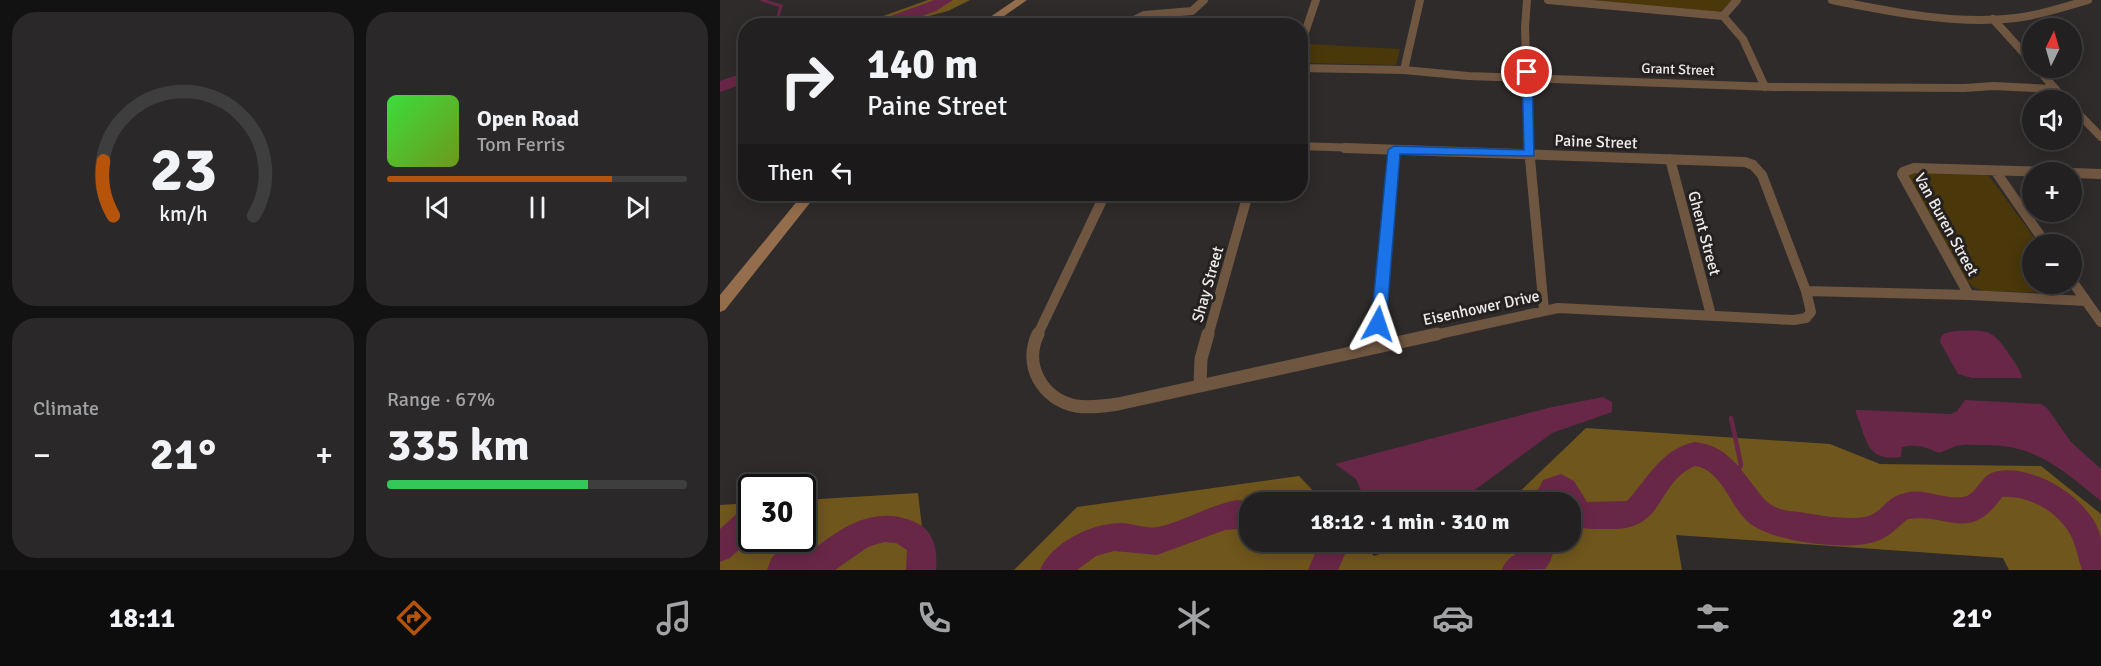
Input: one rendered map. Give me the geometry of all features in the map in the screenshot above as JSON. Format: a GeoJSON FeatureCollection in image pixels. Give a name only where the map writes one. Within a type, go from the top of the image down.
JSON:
{"type":"FeatureCollection","features":[{"type":"Feature","properties":{"kind":"main road"},"geometry":{"type":"LineString","coordinates":[[994,18],[1022,0]]}},
{"type":"Feature","properties":{"kind":"main road"},"geometry":{"type":"LineString","coordinates":[[720,306],[804,201]]}},
{"type":"Feature","properties":{"kind":"street"},"geometry":{"type":"LineString","coordinates":[[1139,18],[1149,13],[1190,13],[1197,11],[1204,0]]}},
{"type":"Feature","properties":{"kind":"street"},"geometry":{"type":"LineString","coordinates":[[1308,24],[1316,0]]}},
{"type":"Feature","properties":{"kind":"street"},"geometry":{"type":"LineString","coordinates":[[1404,70],[1420,0]]}},
{"type":"Feature","properties":{"kind":"street"},"geometry":{"type":"LineString","coordinates":[[1527,0],[1525,27],[1530,154],[1544,310]]}},
{"type":"Feature","properties":{"kind":"street"},"geometry":{"type":"LineString","coordinates":[[1548,0],[1723,16],[1743,39],[1765,87]]}},
{"type":"Feature","properties":{"kind":"street"},"geometry":{"type":"LineString","coordinates":[[1723,16],[1737,0]]}},
{"type":"Feature","properties":{"kind":"street"},"geometry":{"type":"LineString","coordinates":[[1832,0],[1893,12],[1993,19],[2049,12],[2088,0]]}},
{"type":"Feature","properties":{"kind":"street"},"geometry":{"type":"LineString","coordinates":[[1993,19],[2022,51]]}},
{"type":"Feature","properties":{"kind":"street","name":"Grant Street"},"geometry":{"type":"LineString","coordinates":[[1308,68],[1404,70],[1527,78],[1765,87],[1964,88],[1994,86],[2054,89]]}},
{"type":"Feature","properties":{"kind":"street"},"geometry":{"type":"LineString","coordinates":[[2045,78],[2054,89]]}},
{"type":"Feature","properties":{"kind":"street"},"geometry":{"type":"LineString","coordinates":[[2082,117],[2101,137]]}},
{"type":"Feature","properties":{"kind":"street","name":"Paine Street"},"geometry":{"type":"LineString","coordinates":[[1308,146],[1745,162],[1759,170],[1806,291]]}},
{"type":"Feature","properties":{"kind":"street"},"geometry":{"type":"LineString","coordinates":[[1384,345],[1378,324],[1394,150]]}},
{"type":"Feature","properties":{"kind":"street","name":"Ghent Street"},"geometry":{"type":"LineString","coordinates":[[1670,159],[1711,315]]}},
{"type":"Feature","properties":{"kind":"street","name":"Van Buren Street"},"geometry":{"type":"LineString","coordinates":[[1969,295],[1902,174],[1908,168],[2022,172]]}},
{"type":"Feature","properties":{"kind":"street"},"geometry":{"type":"LineString","coordinates":[[1996,172],[2039,234]]}},
{"type":"Feature","properties":{"kind":"street"},"geometry":{"type":"LineString","coordinates":[[2082,173],[2101,174]]}},
{"type":"Feature","properties":{"kind":"street","name":"Eisenhower Drive"},"geometry":{"type":"LineString","coordinates":[[1102,201],[1035,340],[1031,357],[1035,375],[1040,383],[1054,397],[1071,405],[1118,404],[1200,384],[1558,308],[1794,320],[1806,318],[1811,312],[1806,291]]}},
{"type":"Feature","properties":{"kind":"street","name":"Shay Street"},"geometry":{"type":"LineString","coordinates":[[1200,384],[1201,359],[1246,201]]}},
{"type":"Feature","properties":{"kind":"street"},"geometry":{"type":"LineString","coordinates":[[1806,291],[1969,295],[2086,301]]}},
{"type":"Feature","properties":{"kind":"street"},"geometry":{"type":"LineString","coordinates":[[2081,294],[2101,322]]}},
{"type":"Feature","properties":{"kind":"shaded area"},"geometry":{"type":"Polygon","coordinates":[[[928,0],[970,0],[948,11],[922,18],[843,18],[883,16],[928,0]]]}},
{"type":"Feature","properties":{"kind":"shaded area"},"geometry":{"type":"Polygon","coordinates":[[[1568,0],[1732,0],[1719,13],[1568,0]]]}},
{"type":"Feature","properties":{"kind":"shaded area"},"geometry":{"type":"Polygon","coordinates":[[[1308,44],[1400,49],[1396,65],[1308,63],[1308,44]]]}},
{"type":"Feature","properties":{"kind":"shaded area"},"geometry":{"type":"Polygon","coordinates":[[[1909,173],[1981,173],[1990,177],[2032,234],[2022,234],[2022,292],[1985,291],[1975,288],[1967,281],[1909,179],[1909,173]]]}},
{"type":"Feature","properties":{"kind":"shaded area"},"geometry":{"type":"Polygon","coordinates":[[[1982,331],[1994,336],[2011,357],[2022,378],[1972,378],[1958,374],[1940,342],[1945,333],[1982,331]]]}},
{"type":"Feature","properties":{"kind":"shaded area"},"geometry":{"type":"Polygon","coordinates":[[[1603,397],[1612,402],[1612,412],[1552,433],[1472,492],[1362,492],[1356,479],[1335,464],[1552,407],[1603,397]]]}},
{"type":"Feature","properties":{"kind":"shaded area"},"geometry":{"type":"Polygon","coordinates":[[[1965,400],[2041,404],[2047,408],[2071,442],[2101,469],[2101,501],[2061,469],[2034,454],[2019,449],[1966,445],[1956,446],[1939,453],[1913,446],[1902,447],[1901,457],[1881,456],[1870,447],[1856,413],[1856,410],[1862,410],[1951,414],[1957,411],[1965,400]]]}},
{"type":"Feature","properties":{"kind":"shaded area"},"geometry":{"type":"Polygon","coordinates":[[[1586,428],[1830,444],[1880,464],[2041,466],[2101,514],[2101,570],[2009,570],[2003,558],[1676,535],[1682,570],[1014,570],[1077,507],[1299,476],[1314,492],[1239,492],[1239,552],[1370,552],[1374,556],[1386,552],[1581,552],[1581,492],[1519,492],[1586,428]]]}},
{"type":"Feature","properties":{"kind":"shaded area"},"geometry":{"type":"Polygon","coordinates":[[[918,493],[927,570],[720,570],[720,505],[738,504],[738,552],[816,552],[816,499],[918,493]]]}},
{"type":"Feature","properties":{"kind":"waterway"},"geometry":{"type":"LineString","coordinates":[[762,0],[781,6],[778,18]]}},
{"type":"Feature","properties":{"kind":"waterway"},"geometry":{"type":"LineString","coordinates":[[902,18],[931,8],[945,0]]}},
{"type":"Feature","properties":{"kind":"waterway"},"geometry":{"type":"LineString","coordinates":[[720,87],[738,80]]}},
{"type":"Feature","properties":{"kind":"waterway"},"geometry":{"type":"LineString","coordinates":[[1731,418],[1741,465],[1733,479]]}},
{"type":"Feature","properties":{"kind":"waterway"},"geometry":{"type":"LineString","coordinates":[[1581,515],[1631,514],[1638,510],[1671,468],[1687,456],[1695,454],[1706,456],[1724,468],[1760,514],[1782,523],[1814,529],[1848,531],[1872,529],[1905,506],[1924,505],[1964,511],[1983,501],[1995,485],[2018,485],[2052,497],[2071,512],[2084,532],[2097,570]]}},
{"type":"Feature","properties":{"kind":"waterway"},"geometry":{"type":"LineString","coordinates":[[1551,492],[1558,487],[1565,492]]}},
{"type":"Feature","properties":{"kind":"waterway"},"geometry":{"type":"LineString","coordinates":[[1055,570],[1077,551],[1095,542],[1114,537],[1157,541],[1225,516],[1239,514]]}},
{"type":"Feature","properties":{"kind":"waterway"},"geometry":{"type":"LineString","coordinates":[[813,570],[845,544],[871,531],[884,528],[908,533],[917,540],[922,554],[921,570]]}},
{"type":"Feature","properties":{"kind":"waterway"},"geometry":{"type":"LineString","coordinates":[[720,548],[738,532]]}},
{"type":"Feature","properties":{"kind":"waterway"},"geometry":{"type":"LineString","coordinates":[[782,570],[796,552]]}},
{"type":"Feature","properties":{"kind":"waterway"},"geometry":{"type":"LineString","coordinates":[[1323,570],[1331,552]]}},
{"type":"Feature","properties":{"kind":"waterway"},"geometry":{"type":"LineString","coordinates":[[1517,570],[1530,562],[1539,552]]}},
{"type":"Feature","properties":{"kind":"route"},"geometry":{"type":"LineString","coordinates":[[1378,324],[1394,150],[1530,154],[1527,72]]}}]}
